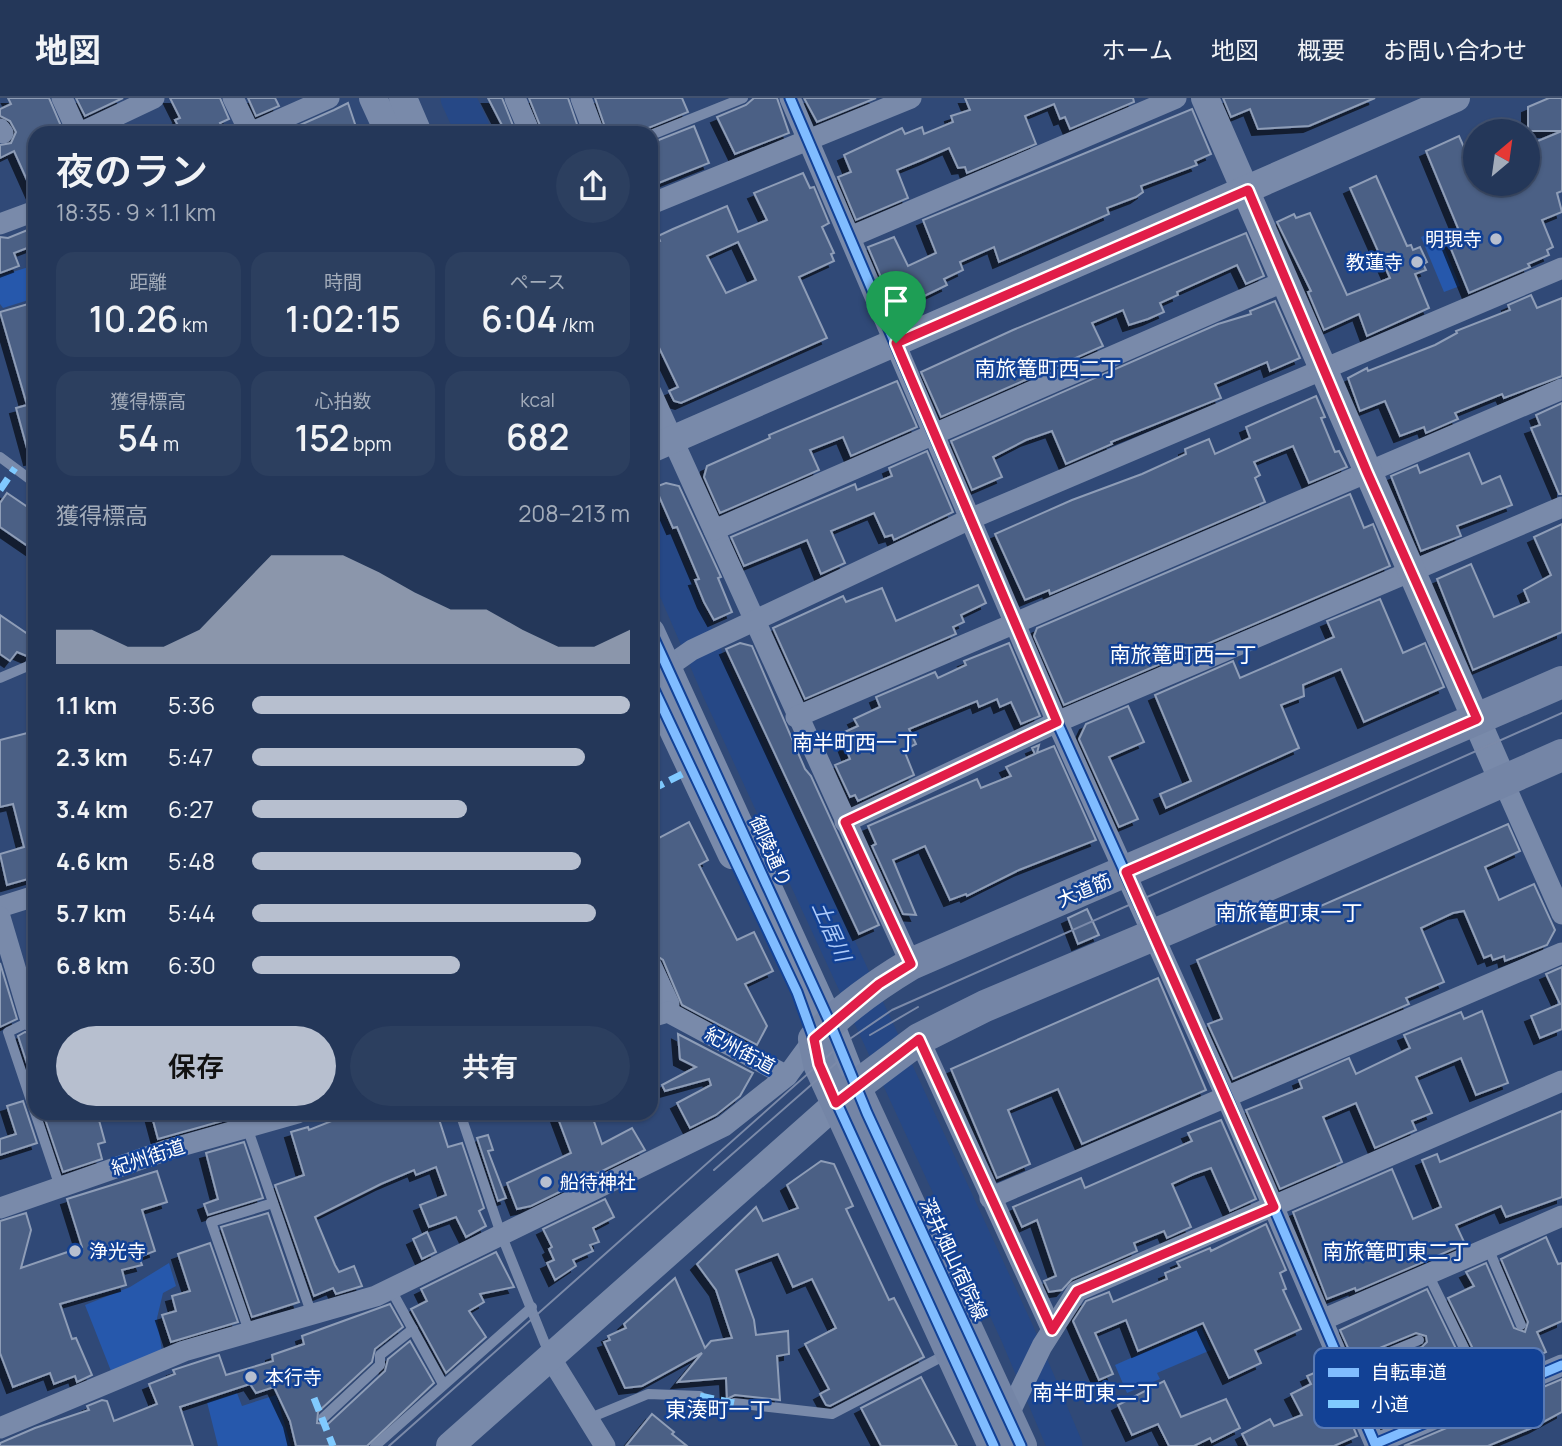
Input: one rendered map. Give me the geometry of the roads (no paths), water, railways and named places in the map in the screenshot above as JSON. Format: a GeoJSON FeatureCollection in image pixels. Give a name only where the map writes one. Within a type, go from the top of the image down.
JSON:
{"type":"FeatureCollection","features":[{"type":"Feature","properties":{"kind":"main road","name":"大道筋"},"geometry":{"type":"LineString","coordinates":[[831,1023],[879,984],[911,964],[1562,682]]}},
{"type":"Feature","properties":{"kind":"main road"},"geometry":{"type":"LineString","coordinates":[[856,1086],[914,1043],[985,1006],[1154,935],[1562,755]]}},
{"type":"Feature","properties":{"kind":"main road","name":"深井畑山宿院線"},"geometry":{"type":"LineString","coordinates":[[831,1023],[819,1064],[856,1086],[1021,1446]]}},
{"type":"Feature","properties":{"kind":"main road","name":"深井畑山宿院線"},"geometry":{"type":"LineString","coordinates":[[856,1086],[951,1351],[994,1446]]}},
{"type":"Feature","properties":{"kind":"street"},"geometry":{"type":"LineString","coordinates":[[62,98],[76,126]]}},
{"type":"Feature","properties":{"kind":"street"},"geometry":{"type":"LineString","coordinates":[[94,126],[154,98]]}},
{"type":"Feature","properties":{"kind":"street"},"geometry":{"type":"LineString","coordinates":[[233,98],[247,126]]}},
{"type":"Feature","properties":{"kind":"street"},"geometry":{"type":"LineString","coordinates":[[283,126],[329,98]]}},
{"type":"Feature","properties":{"kind":"street"},"geometry":{"type":"LineString","coordinates":[[373,98],[386,126]]}},
{"type":"Feature","properties":{"kind":"street"},"geometry":{"type":"LineString","coordinates":[[402,98],[415,126]]}},
{"type":"Feature","properties":{"kind":"street"},"geometry":{"type":"LineString","coordinates":[[514,98],[527,126]]}},
{"type":"Feature","properties":{"kind":"street"},"geometry":{"type":"LineString","coordinates":[[580,98],[591,126]]}},
{"type":"Feature","properties":{"kind":"street"},"geometry":{"type":"LineString","coordinates":[[790,98],[1014,624],[1226,1096],[1334,1348]]}},
{"type":"Feature","properties":{"kind":"street"},"geometry":{"type":"LineString","coordinates":[[658,201],[911,98]]}},
{"type":"Feature","properties":{"kind":"street"},"geometry":{"type":"LineString","coordinates":[[850,237],[1176,98]]}},
{"type":"Feature","properties":{"kind":"street"},"geometry":{"type":"LineString","coordinates":[[1205,98],[1248,190],[1367,472],[1562,914]]}},
{"type":"Feature","properties":{"kind":"street"},"geometry":{"type":"LineString","coordinates":[[662,444],[1456,98]]}},
{"type":"Feature","properties":{"kind":"street"},"geometry":{"type":"LineString","coordinates":[[0,224],[28,214]]}},
{"type":"Feature","properties":{"kind":"street"},"geometry":{"type":"LineString","coordinates":[[658,675],[692,650],[970,519],[1562,268]]}},
{"type":"Feature","properties":{"kind":"street"},"geometry":{"type":"LineString","coordinates":[[714,530],[933,432],[1285,281]]}},
{"type":"Feature","properties":{"kind":"street"},"geometry":{"type":"LineString","coordinates":[[796,717],[1562,389]]}},
{"type":"Feature","properties":{"kind":"street"},"geometry":{"type":"LineString","coordinates":[[658,425],[662,444],[714,530],[796,717],[911,964]]}},
{"type":"Feature","properties":{"kind":"street"},"geometry":{"type":"LineString","coordinates":[[845,822],[1057,722],[1562,507]]}},
{"type":"Feature","properties":{"kind":"street","name":"御陵通り"},"geometry":{"type":"LineString","coordinates":[[658,680],[797,992],[831,1023]]}},
{"type":"Feature","properties":{"kind":"street"},"geometry":{"type":"LineString","coordinates":[[28,898],[1,907],[28,1006]]}},
{"type":"Feature","properties":{"kind":"street"},"geometry":{"type":"LineString","coordinates":[[990,1198],[1562,953]]}},
{"type":"Feature","properties":{"kind":"street"},"geometry":{"type":"LineString","coordinates":[[658,980],[669,1004],[659,1014]]}},
{"type":"Feature","properties":{"kind":"street","name":"紀州街道"},"geometry":{"type":"LineString","coordinates":[[659,1014],[787,1076],[831,1023]]}},
{"type":"Feature","properties":{"kind":"street"},"geometry":{"type":"LineString","coordinates":[[914,1043],[990,1198],[1047,1338]]}},
{"type":"Feature","properties":{"kind":"street"},"geometry":{"type":"LineString","coordinates":[[0,1428],[184,1351],[311,1312],[351,1303],[390,1288],[724,1126],[787,1076]]}},
{"type":"Feature","properties":{"kind":"street"},"geometry":{"type":"LineString","coordinates":[[994,1446],[1047,1338],[1077,1291],[1562,1081]]}},
{"type":"Feature","properties":{"kind":"street"},"geometry":{"type":"LineString","coordinates":[[450,1446],[856,1086]]}},
{"type":"Feature","properties":{"kind":"street","name":"紀州街道"},"geometry":{"type":"LineString","coordinates":[[0,1208],[167,1150],[272,1120]]}},
{"type":"Feature","properties":{"kind":"street"},"geometry":{"type":"LineString","coordinates":[[1322,1320],[1562,1216]]}},
{"type":"Feature","properties":{"kind":"street"},"geometry":{"type":"LineString","coordinates":[[550,1357],[605,1446]]}},
{"type":"Feature","properties":{"kind":"street"},"geometry":{"type":"LineString","coordinates":[[1544,1373],[1562,1365]]}},
{"type":"Feature","properties":{"kind":"street"},"geometry":{"type":"LineString","coordinates":[[1366,1428],[1373,1445],[1413,1428]]}},
{"type":"Feature","properties":{"kind":"lane"},"geometry":{"type":"LineString","coordinates":[[658,132],[743,98]]}},
{"type":"Feature","properties":{"kind":"lane"},"geometry":{"type":"LineString","coordinates":[[0,457],[28,478]]}},
{"type":"Feature","properties":{"kind":"lane"},"geometry":{"type":"LineString","coordinates":[[0,678],[28,666]]}},
{"type":"Feature","properties":{"kind":"lane"},"geometry":{"type":"LineString","coordinates":[[28,1023],[8,1032],[28,1092]]}},
{"type":"Feature","properties":{"kind":"lane"},"geometry":{"type":"LineString","coordinates":[[38,1120],[60,1187]]}},
{"type":"Feature","properties":{"kind":"lane"},"geometry":{"type":"LineString","coordinates":[[462,1120],[501,1234],[550,1357]]}},
{"type":"Feature","properties":{"kind":"lane"},"geometry":{"type":"LineString","coordinates":[[247,1127],[311,1312]]}},
{"type":"Feature","properties":{"kind":"lane"},"geometry":{"type":"LineString","coordinates":[[249,1331],[211,1222],[273,1203]]}},
{"type":"Feature","properties":{"kind":"lane"},"geometry":{"type":"LineString","coordinates":[[1488,1248],[1521,1325]]}},
{"type":"Feature","properties":{"kind":"lane"},"geometry":{"type":"LineString","coordinates":[[1428,1274],[1464,1348]]}},
{"type":"Feature","properties":{"kind":"lane"},"geometry":{"type":"LineString","coordinates":[[390,1288],[443,1384]]}},
{"type":"Feature","properties":{"kind":"lane"},"geometry":{"type":"LineString","coordinates":[[375,1446],[532,1307]]}},
{"type":"Feature","properties":{"kind":"lane"},"geometry":{"type":"LineString","coordinates":[[323,1418],[380,1365],[380,1355],[413,1329]]}},
{"type":"Feature","properties":{"kind":"lane"},"geometry":{"type":"LineString","coordinates":[[1400,1348],[1419,1340]]}},
{"type":"Feature","properties":{"kind":"lane"},"geometry":{"type":"LineString","coordinates":[[734,1403],[832,1414],[951,1351]]}},
{"type":"Feature","properties":{"kind":"lane"},"geometry":{"type":"LineString","coordinates":[[590,1418],[648,1394],[700,1396]]}},
{"type":"Feature","properties":{"kind":"waterway","name":"土居川"},"geometry":{"type":"LineString","coordinates":[[458,98],[471,126]]}},
{"type":"Feature","properties":{"kind":"waterway","name":"土居川"},"geometry":{"type":"LineString","coordinates":[[658,547],[719,689],[1018,1335],[1065,1446]]}},
{"type":"Feature","properties":{"kind":"tram line"},"geometry":{"type":"LineString","coordinates":[[389,1446],[838,1047],[892,1010],[1562,713]]}},
{"type":"Feature","properties":{"kind":"tram line"},"geometry":{"type":"LineString","coordinates":[[870,1035],[918,1007]]}},
{"type":"Feature","properties":{"kind":"tram line"},"geometry":{"type":"LineString","coordinates":[[714,1170],[851,1050]]}},
{"type":"Feature","properties":{"kind":"place","name":"明現寺"},"geometry":{"type":"Point","coordinates":[1496,239]}},
{"type":"Feature","properties":{"kind":"place","name":"教蓮寺"},"geometry":{"type":"Point","coordinates":[1417,262]}},
{"type":"Feature","properties":{"kind":"place","name":"船待神社"},"geometry":{"type":"Point","coordinates":[546,1182]}},
{"type":"Feature","properties":{"kind":"place","name":"浄光寺"},"geometry":{"type":"Point","coordinates":[75,1251]}},
{"type":"Feature","properties":{"kind":"place","name":"本行寺"},"geometry":{"type":"Point","coordinates":[251,1377]}},
{"type":"Feature","properties":{"kind":"district","name":"南旅篭町西二丁"},"geometry":{"type":"Point","coordinates":[1048,368]}},
{"type":"Feature","properties":{"kind":"district","name":"南旅篭町西一丁"},"geometry":{"type":"Point","coordinates":[1183,654]}},
{"type":"Feature","properties":{"kind":"district","name":"南半町西一丁"},"geometry":{"type":"Point","coordinates":[855,742]}},
{"type":"Feature","properties":{"kind":"district","name":"南旅篭町東一丁"},"geometry":{"type":"Point","coordinates":[1289,912]}},
{"type":"Feature","properties":{"kind":"district","name":"南旅篭町東二丁"},"geometry":{"type":"Point","coordinates":[1396,1251]}},
{"type":"Feature","properties":{"kind":"district","name":"南半町東二丁"},"geometry":{"type":"Point","coordinates":[1095,1392]}},
{"type":"Feature","properties":{"kind":"district","name":"東湊町一丁"},"geometry":{"type":"Point","coordinates":[718,1409]}}]}
